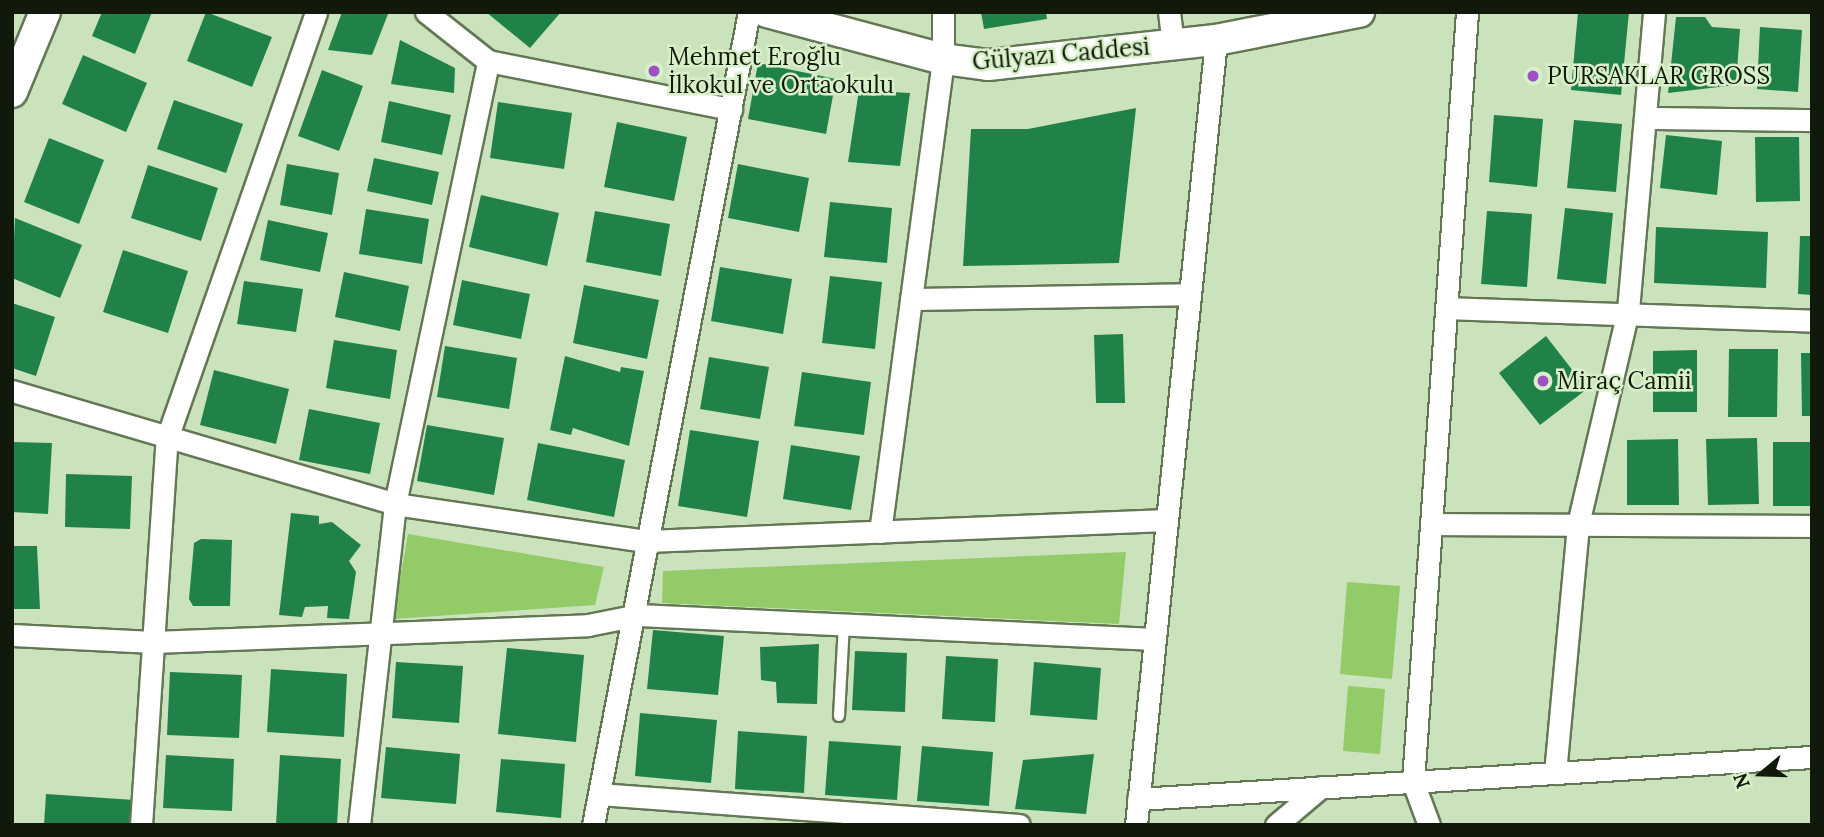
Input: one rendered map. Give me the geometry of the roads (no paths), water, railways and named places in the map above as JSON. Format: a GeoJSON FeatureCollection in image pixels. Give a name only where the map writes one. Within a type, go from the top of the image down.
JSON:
{"type":"FeatureCollection","features":[{"type":"Feature","properties":{"kind":"street"},"geometry":{"type":"LineString","coordinates":[[12,92],[45,12]]}},
{"type":"Feature","properties":{"kind":"street"},"geometry":{"type":"LineString","coordinates":[[426,12],[488,61],[731,109]]}},
{"type":"Feature","properties":{"kind":"street"},"geometry":{"type":"LineString","coordinates":[[593,825],[638,615],[647,541],[749,12]]}},
{"type":"Feature","properties":{"kind":"street","name":"Gülyazı Caddesi"},"geometry":{"type":"LineString","coordinates":[[767,12],[943,59],[988,65],[1216,40],[1359,12]]}},
{"type":"Feature","properties":{"kind":"street"},"geometry":{"type":"LineString","coordinates":[[880,532],[943,59],[943,12]]}},
{"type":"Feature","properties":{"kind":"street"},"geometry":{"type":"LineString","coordinates":[[1169,12],[1173,45]]}},
{"type":"Feature","properties":{"kind":"street"},"geometry":{"type":"LineString","coordinates":[[1429,825],[1413,782],[1467,12]]}},
{"type":"Feature","properties":{"kind":"street"},"geometry":{"type":"LineString","coordinates":[[1555,773],[1578,524],[1628,310],[1647,118],[1654,12]]}},
{"type":"Feature","properties":{"kind":"street"},"geometry":{"type":"LineString","coordinates":[[141,825],[167,438],[312,13]]}},
{"type":"Feature","properties":{"kind":"street"},"geometry":{"type":"LineString","coordinates":[[1136,825],[1216,40]]}},
{"type":"Feature","properties":{"kind":"street"},"geometry":{"type":"LineString","coordinates":[[359,825],[377,634],[395,504],[488,61]]}},
{"type":"Feature","properties":{"kind":"street"},"geometry":{"type":"LineString","coordinates":[[1647,118],[1812,120]]}},
{"type":"Feature","properties":{"kind":"street"},"geometry":{"type":"LineString","coordinates":[[911,299],[1190,294]]}},
{"type":"Feature","properties":{"kind":"street"},"geometry":{"type":"LineString","coordinates":[[1447,309],[1628,310],[1812,321]]}},
{"type":"Feature","properties":{"kind":"street"},"geometry":{"type":"LineString","coordinates":[[12,391],[395,504],[647,541],[1167,520]]}},
{"type":"Feature","properties":{"kind":"street"},"geometry":{"type":"LineString","coordinates":[[1432,524],[1812,526]]}},
{"type":"Feature","properties":{"kind":"street"},"geometry":{"type":"LineString","coordinates":[[12,635],[153,642],[588,625],[638,615],[1154,639]]}},
{"type":"Feature","properties":{"kind":"street"},"geometry":{"type":"LineString","coordinates":[[1138,799],[1812,757]]}},
{"type":"Feature","properties":{"kind":"street"},"geometry":{"type":"LineString","coordinates":[[1276,825],[1321,788]]}},
{"type":"Feature","properties":{"kind":"street"},"geometry":{"type":"LineString","coordinates":[[599,794],[1019,825]]}},
{"type":"Feature","properties":{"kind":"lane"},"geometry":{"type":"LineString","coordinates":[[839,716],[844,624]]}},
{"type":"Feature","properties":{"kind":"place","name":"Mehmet Eroğlu İlkokul ve Ortaokulu"},"geometry":{"type":"Point","coordinates":[654,71]}},
{"type":"Feature","properties":{"kind":"place","name":"PURSAKLAR GROSS"},"geometry":{"type":"Point","coordinates":[1533,76]}},
{"type":"Feature","properties":{"kind":"place","name":"Miraç Camii"},"geometry":{"type":"Point","coordinates":[1543,381]}}]}
